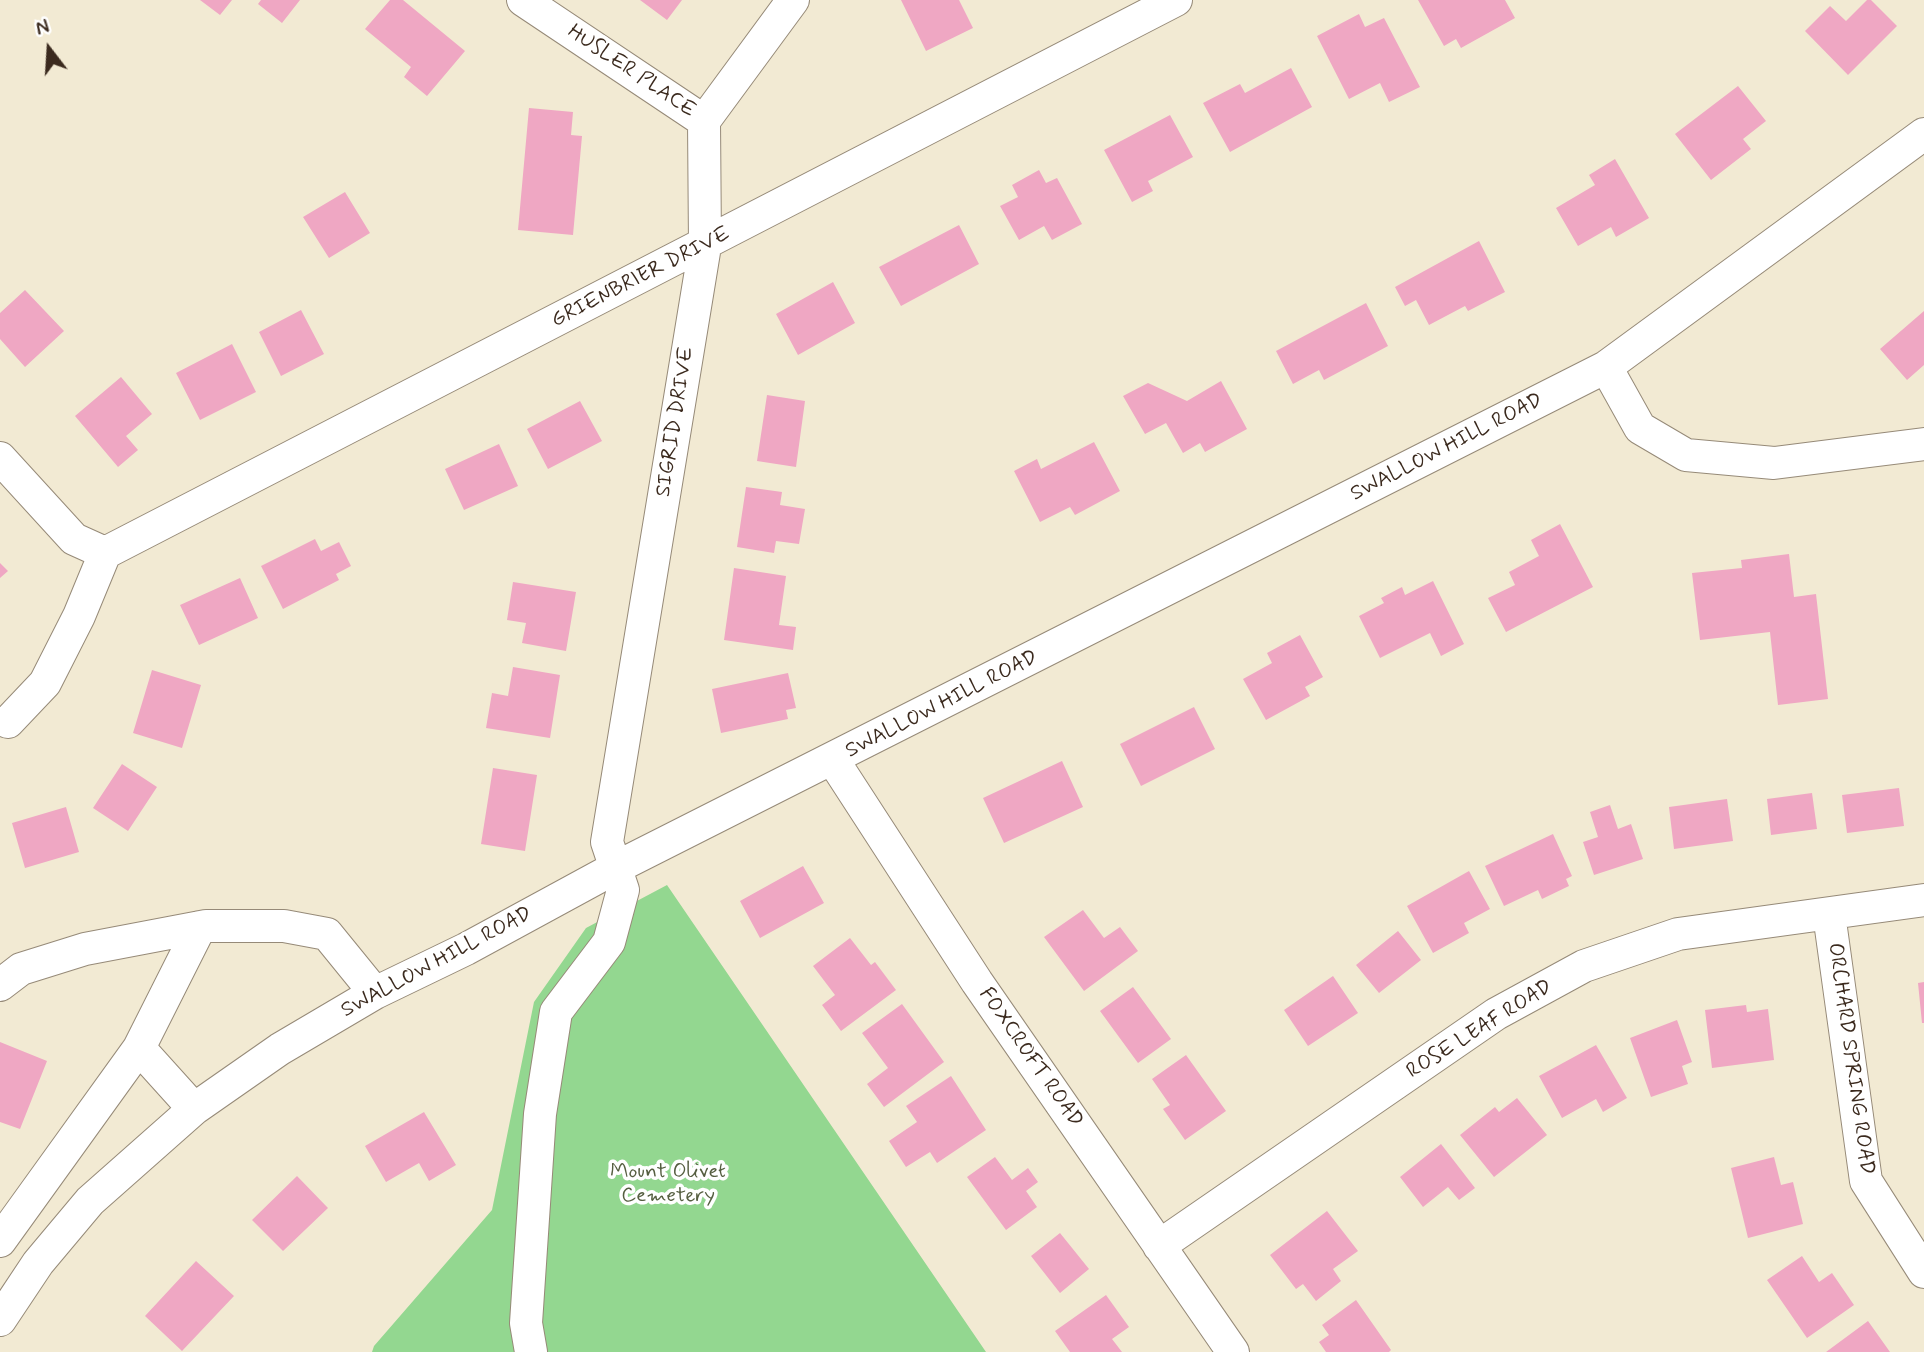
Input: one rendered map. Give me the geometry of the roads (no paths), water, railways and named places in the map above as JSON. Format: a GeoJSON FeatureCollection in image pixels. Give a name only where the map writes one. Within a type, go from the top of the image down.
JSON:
{"type":"FeatureCollection","features":[{"type":"Feature","properties":{"kind":"street","name":"HUSLER PLACE"},"geometry":{"type":"LineString","coordinates":[[523,0],[704,121]]}},
{"type":"Feature","properties":{"kind":"street"},"geometry":{"type":"LineString","coordinates":[[704,121],[793,0]]}},
{"type":"Feature","properties":{"kind":"street","name":"GRIENBRIER DRIVE"},"geometry":{"type":"LineString","coordinates":[[105,553],[705,246],[1176,0]]}},
{"type":"Feature","properties":{"kind":"street","name":"SIGRID DRIVE"},"geometry":{"type":"LineString","coordinates":[[531,1352],[526,1323],[540,1114],[556,1012],[609,942],[623,890],[607,842],[705,246],[704,121]]}},
{"type":"Feature","properties":{"kind":"street","name":"SWALLOW HILL ROAD"},"geometry":{"type":"LineString","coordinates":[[0,1320],[38,1264],[90,1201],[194,1109],[280,1049],[375,993],[466,949],[615,868],[1606,367],[1924,134]]}},
{"type":"Feature","properties":{"kind":"street"},"geometry":{"type":"LineString","coordinates":[[1606,367],[1640,428],[1686,455],[1774,463],[1924,444]]}},
{"type":"Feature","properties":{"kind":"street"},"geometry":{"type":"LineString","coordinates":[[0,458],[74,539],[105,553],[79,616],[45,683],[8,722]]}},
{"type":"Feature","properties":{"kind":"street","name":"FOXCROFT ROAD"},"geometry":{"type":"LineString","coordinates":[[833,760],[977,982],[1233,1352]]}},
{"type":"Feature","properties":{"kind":"street","name":"ROSE LEAF ROAD"},"geometry":{"type":"LineString","coordinates":[[1160,1246],[1496,1014],[1584,966],[1678,934],[1924,900]]}},
{"type":"Feature","properties":{"kind":"street","name":"ORCHARD SPRING ROAD"},"geometry":{"type":"LineString","coordinates":[[1829,914],[1866,1181],[1924,1272]]}},
{"type":"Feature","properties":{"kind":"street"},"geometry":{"type":"LineString","coordinates":[[0,985],[21,970],[85,949],[200,927],[284,926],[327,934],[375,993]]}},
{"type":"Feature","properties":{"kind":"street"},"geometry":{"type":"LineString","coordinates":[[0,1241],[139,1048],[200,927]]}},
{"type":"Feature","properties":{"kind":"street"},"geometry":{"type":"LineString","coordinates":[[139,1048],[194,1109]]}},
{"type":"Feature","properties":{"kind":"park label","name":"Mount Olivet Cemetery"},"geometry":{"type":"Point","coordinates":[668,1185]}}]}
